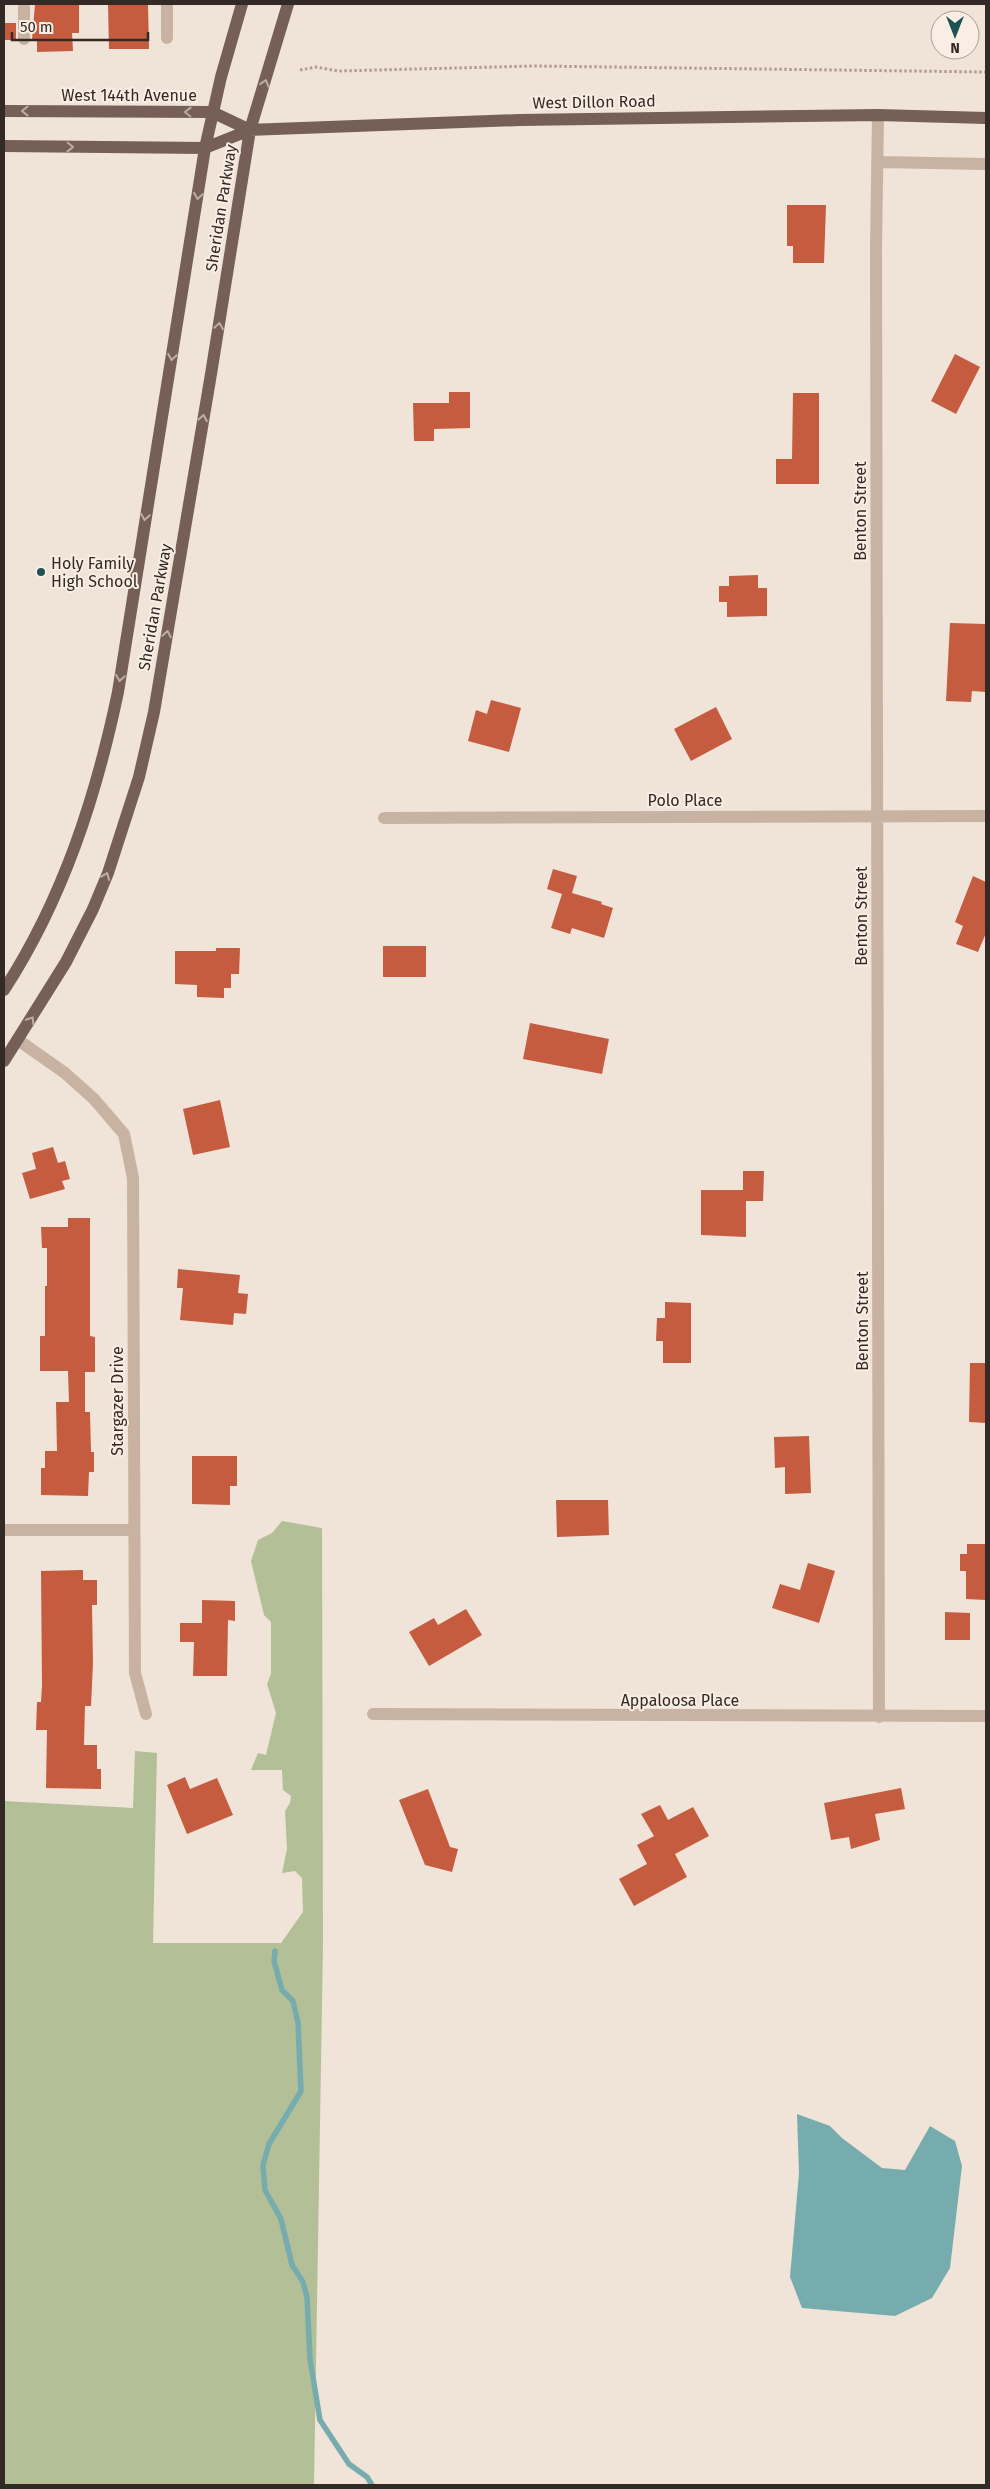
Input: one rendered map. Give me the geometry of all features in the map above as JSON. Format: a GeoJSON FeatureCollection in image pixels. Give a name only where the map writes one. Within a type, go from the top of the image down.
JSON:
{"type":"FeatureCollection","features":[{"type":"Feature","properties":{"kind":"main road","name":"Sheridan Parkway"},"geometry":{"type":"LineString","coordinates":[[4,990],[39,930],[67,869],[89,808],[107,745],[118,692],[205,148],[212,112],[242,4]]}},
{"type":"Feature","properties":{"kind":"main road","name":"Sheridan Parkway"},"geometry":{"type":"LineString","coordinates":[[4,1061],[66,962],[92,909],[108,872],[139,777],[154,712],[250,130],[288,4]]}},
{"type":"Feature","properties":{"kind":"main road","name":"West 144th Avenue"},"geometry":{"type":"LineString","coordinates":[[4,111],[212,112],[250,130]]}},
{"type":"Feature","properties":{"kind":"main road","name":"West Dillon Road"},"geometry":{"type":"LineString","coordinates":[[205,148],[250,130],[530,119],[878,115],[986,118]]}},
{"type":"Feature","properties":{"kind":"main road"},"geometry":{"type":"LineString","coordinates":[[4,146],[205,148]]}},
{"type":"Feature","properties":{"kind":"street"},"geometry":{"type":"LineString","coordinates":[[24,4],[24,39]]}},
{"type":"Feature","properties":{"kind":"street"},"geometry":{"type":"LineString","coordinates":[[167,4],[167,38]]}},
{"type":"Feature","properties":{"kind":"street","name":"Benton Street"},"geometry":{"type":"LineString","coordinates":[[878,115],[879,1716]]}},
{"type":"Feature","properties":{"kind":"street"},"geometry":{"type":"LineString","coordinates":[[877,162],[986,164]]}},
{"type":"Feature","properties":{"kind":"street","name":"Polo Place"},"geometry":{"type":"LineString","coordinates":[[384,818],[986,816]]}},
{"type":"Feature","properties":{"kind":"street","name":"Stargazer Drive"},"geometry":{"type":"LineString","coordinates":[[18,1040],[65,1072],[94,1099],[124,1134],[133,1178],[135,1673],[146,1714]]}},
{"type":"Feature","properties":{"kind":"street"},"geometry":{"type":"LineString","coordinates":[[4,1530],[133,1530]]}},
{"type":"Feature","properties":{"kind":"street","name":"Appaloosa Place"},"geometry":{"type":"LineString","coordinates":[[373,1714],[986,1716]]}},
{"type":"Feature","properties":{"kind":"path"},"geometry":{"type":"LineString","coordinates":[[300,70],[316,67],[338,71],[534,66],[986,72]]}},
{"type":"Feature","properties":{"kind":"green space"},"geometry":{"type":"Polygon","coordinates":[[[282,1521],[322,1528],[323,1943],[314,2485],[4,2485],[4,1801],[133,1808],[135,1751],[157,1753],[153,1943],[281,1943],[303,1912],[302,1878],[295,1871],[282,1873],[287,1849],[285,1811],[290,1803],[291,1796],[283,1790],[282,1770],[251,1770],[258,1753],[266,1755],[276,1713],[267,1684],[271,1674],[271,1622],[264,1615],[251,1561],[258,1540],[272,1533],[282,1521]]]}},
{"type":"Feature","properties":{"kind":"water"},"geometry":{"type":"Polygon","coordinates":[[[797,2114],[830,2126],[842,2138],[882,2168],[905,2170],[930,2126],[955,2141],[962,2166],[950,2268],[932,2298],[895,2316],[802,2308],[790,2277],[799,2173],[797,2114]]]}},
{"type":"Feature","properties":{"kind":"building"},"geometry":{"type":"Polygon","coordinates":[[[35,4],[79,4],[79,33],[72,33],[73,51],[37,52],[37,40],[32,40],[35,4]]]}},
{"type":"Feature","properties":{"kind":"building"},"geometry":{"type":"Polygon","coordinates":[[[108,4],[148,4],[149,49],[109,49],[108,4]]]}},
{"type":"Feature","properties":{"kind":"building"},"geometry":{"type":"Polygon","coordinates":[[[4,23],[16,23],[16,40],[4,40],[4,23]]]}},
{"type":"Feature","properties":{"kind":"building"},"geometry":{"type":"Polygon","coordinates":[[[787,205],[826,205],[824,263],[793,263],[793,246],[787,246],[787,205]]]}},
{"type":"Feature","properties":{"kind":"building"},"geometry":{"type":"Polygon","coordinates":[[[955,354],[980,367],[956,414],[931,401],[955,354]]]}},
{"type":"Feature","properties":{"kind":"building"},"geometry":{"type":"Polygon","coordinates":[[[449,392],[470,392],[470,428],[434,429],[434,441],[414,441],[413,403],[449,403],[449,392]]]}},
{"type":"Feature","properties":{"kind":"building"},"geometry":{"type":"Polygon","coordinates":[[[793,393],[819,393],[819,484],[776,484],[776,459],[792,459],[793,393]]]}},
{"type":"Feature","properties":{"kind":"building"},"geometry":{"type":"Polygon","coordinates":[[[758,575],[758,588],[767,588],[767,616],[727,617],[727,602],[719,602],[719,586],[729,586],[729,576],[758,575]]]}},
{"type":"Feature","properties":{"kind":"building"},"geometry":{"type":"Polygon","coordinates":[[[950,623],[986,624],[986,692],[972,691],[971,702],[946,701],[950,623]]]}},
{"type":"Feature","properties":{"kind":"building"},"geometry":{"type":"Polygon","coordinates":[[[491,700],[521,708],[509,752],[468,741],[476,710],[487,714],[491,700]]]}},
{"type":"Feature","properties":{"kind":"building"},"geometry":{"type":"Polygon","coordinates":[[[716,707],[732,739],[691,761],[674,729],[716,707]]]}},
{"type":"Feature","properties":{"kind":"building"},"geometry":{"type":"Polygon","coordinates":[[[553,869],[577,876],[572,893],[602,902],[601,904],[613,908],[604,938],[572,928],[570,934],[551,928],[562,894],[547,889],[553,869]]]}},
{"type":"Feature","properties":{"kind":"building"},"geometry":{"type":"Polygon","coordinates":[[[973,876],[986,882],[986,933],[978,952],[956,944],[963,926],[955,922],[973,876]]]}},
{"type":"Feature","properties":{"kind":"building"},"geometry":{"type":"Polygon","coordinates":[[[383,946],[426,946],[426,977],[383,977],[383,946]]]}},
{"type":"Feature","properties":{"kind":"building"},"geometry":{"type":"Polygon","coordinates":[[[216,948],[240,948],[239,974],[231,974],[231,988],[224,988],[224,998],[197,997],[197,985],[175,984],[175,951],[216,951],[216,948]]]}},
{"type":"Feature","properties":{"kind":"building"},"geometry":{"type":"Polygon","coordinates":[[[530,1023],[609,1039],[602,1074],[523,1059],[530,1023]]]}},
{"type":"Feature","properties":{"kind":"building"},"geometry":{"type":"Polygon","coordinates":[[[220,1100],[230,1147],[193,1155],[183,1109],[220,1100]]]}},
{"type":"Feature","properties":{"kind":"building"},"geometry":{"type":"Polygon","coordinates":[[[53,1147],[58,1163],[65,1161],[70,1179],[62,1181],[65,1189],[30,1199],[22,1173],[36,1169],[32,1153],[53,1147]]]}},
{"type":"Feature","properties":{"kind":"building"},"geometry":{"type":"Polygon","coordinates":[[[743,1171],[764,1171],[763,1201],[746,1201],[746,1237],[701,1235],[701,1190],[743,1190],[743,1171]]]}},
{"type":"Feature","properties":{"kind":"building"},"geometry":{"type":"Polygon","coordinates":[[[68,1218],[90,1218],[90,1336],[95,1337],[95,1372],[85,1372],[85,1412],[90,1412],[91,1452],[94,1452],[94,1472],[89,1472],[88,1496],[41,1495],[41,1468],[45,1468],[45,1451],[57,1451],[56,1402],[69,1402],[68,1371],[40,1371],[40,1336],[45,1336],[45,1286],[47,1286],[47,1248],[42,1248],[41,1227],[68,1227],[68,1218]]]}},
{"type":"Feature","properties":{"kind":"building"},"geometry":{"type":"Polygon","coordinates":[[[178,1269],[240,1275],[238,1293],[248,1294],[246,1314],[234,1313],[233,1325],[180,1320],[183,1288],[177,1288],[178,1269]]]}},
{"type":"Feature","properties":{"kind":"building"},"geometry":{"type":"Polygon","coordinates":[[[665,1302],[691,1303],[691,1363],[663,1363],[663,1341],[656,1341],[657,1318],[665,1318],[665,1302]]]}},
{"type":"Feature","properties":{"kind":"building"},"geometry":{"type":"Polygon","coordinates":[[[970,1363],[986,1363],[986,1423],[969,1422],[970,1363]]]}},
{"type":"Feature","properties":{"kind":"building"},"geometry":{"type":"Polygon","coordinates":[[[809,1436],[811,1493],[785,1494],[785,1467],[775,1468],[774,1437],[809,1436]]]}},
{"type":"Feature","properties":{"kind":"building"},"geometry":{"type":"Polygon","coordinates":[[[192,1456],[237,1456],[237,1486],[230,1486],[230,1505],[192,1504],[192,1456]]]}},
{"type":"Feature","properties":{"kind":"building"},"geometry":{"type":"Polygon","coordinates":[[[556,1500],[608,1500],[609,1535],[557,1537],[556,1500]]]}},
{"type":"Feature","properties":{"kind":"building"},"geometry":{"type":"Polygon","coordinates":[[[967,1544],[986,1544],[986,1600],[966,1599],[966,1571],[960,1571],[960,1554],[967,1554],[967,1544]]]}},
{"type":"Feature","properties":{"kind":"building"},"geometry":{"type":"Polygon","coordinates":[[[808,1563],[835,1571],[819,1623],[772,1608],[780,1584],[800,1590],[808,1563]]]}},
{"type":"Feature","properties":{"kind":"building"},"geometry":{"type":"Polygon","coordinates":[[[83,1570],[83,1580],[97,1580],[97,1605],[92,1605],[93,1663],[91,1706],[85,1706],[84,1745],[97,1745],[97,1769],[101,1769],[101,1789],[46,1788],[47,1730],[36,1730],[37,1702],[41,1702],[42,1685],[41,1571],[83,1570]]]}},
{"type":"Feature","properties":{"kind":"building"},"geometry":{"type":"Polygon","coordinates":[[[202,1600],[235,1601],[235,1621],[228,1620],[227,1676],[193,1676],[194,1642],[180,1642],[180,1623],[202,1623],[202,1600]]]}},
{"type":"Feature","properties":{"kind":"building"},"geometry":{"type":"Polygon","coordinates":[[[466,1609],[482,1635],[429,1666],[409,1632],[434,1618],[438,1625],[466,1609]]]}},
{"type":"Feature","properties":{"kind":"building"},"geometry":{"type":"Polygon","coordinates":[[[945,1612],[970,1613],[970,1640],[945,1640],[945,1612]]]}},
{"type":"Feature","properties":{"kind":"building"},"geometry":{"type":"Polygon","coordinates":[[[185,1777],[190,1789],[217,1778],[233,1815],[187,1834],[167,1785],[185,1777]]]}},
{"type":"Feature","properties":{"kind":"building"},"geometry":{"type":"Polygon","coordinates":[[[901,1788],[905,1809],[875,1814],[880,1840],[851,1849],[849,1837],[831,1840],[824,1803],[901,1788]]]}},
{"type":"Feature","properties":{"kind":"building"},"geometry":{"type":"Polygon","coordinates":[[[428,1789],[450,1847],[458,1849],[452,1872],[425,1865],[399,1800],[428,1789]]]}},
{"type":"Feature","properties":{"kind":"building"},"geometry":{"type":"Polygon","coordinates":[[[660,1805],[668,1820],[693,1807],[709,1836],[675,1854],[687,1877],[634,1906],[619,1879],[647,1864],[637,1845],[654,1836],[641,1814],[660,1805]]]}},
{"type":"Feature","properties":{"kind":"waterway"},"geometry":{"type":"LineString","coordinates":[[275,1951],[274,1961],[282,1990],[293,2001],[298,2023],[301,2091],[269,2144],[263,2165],[265,2190],[281,2219],[292,2265],[303,2282],[307,2297],[310,2359],[320,2420],[349,2464],[367,2477],[372,2485]]}},
{"type":"Feature","properties":{"kind":"place","name":"Holy Family High School"},"geometry":{"type":"Point","coordinates":[41,572]}}]}
